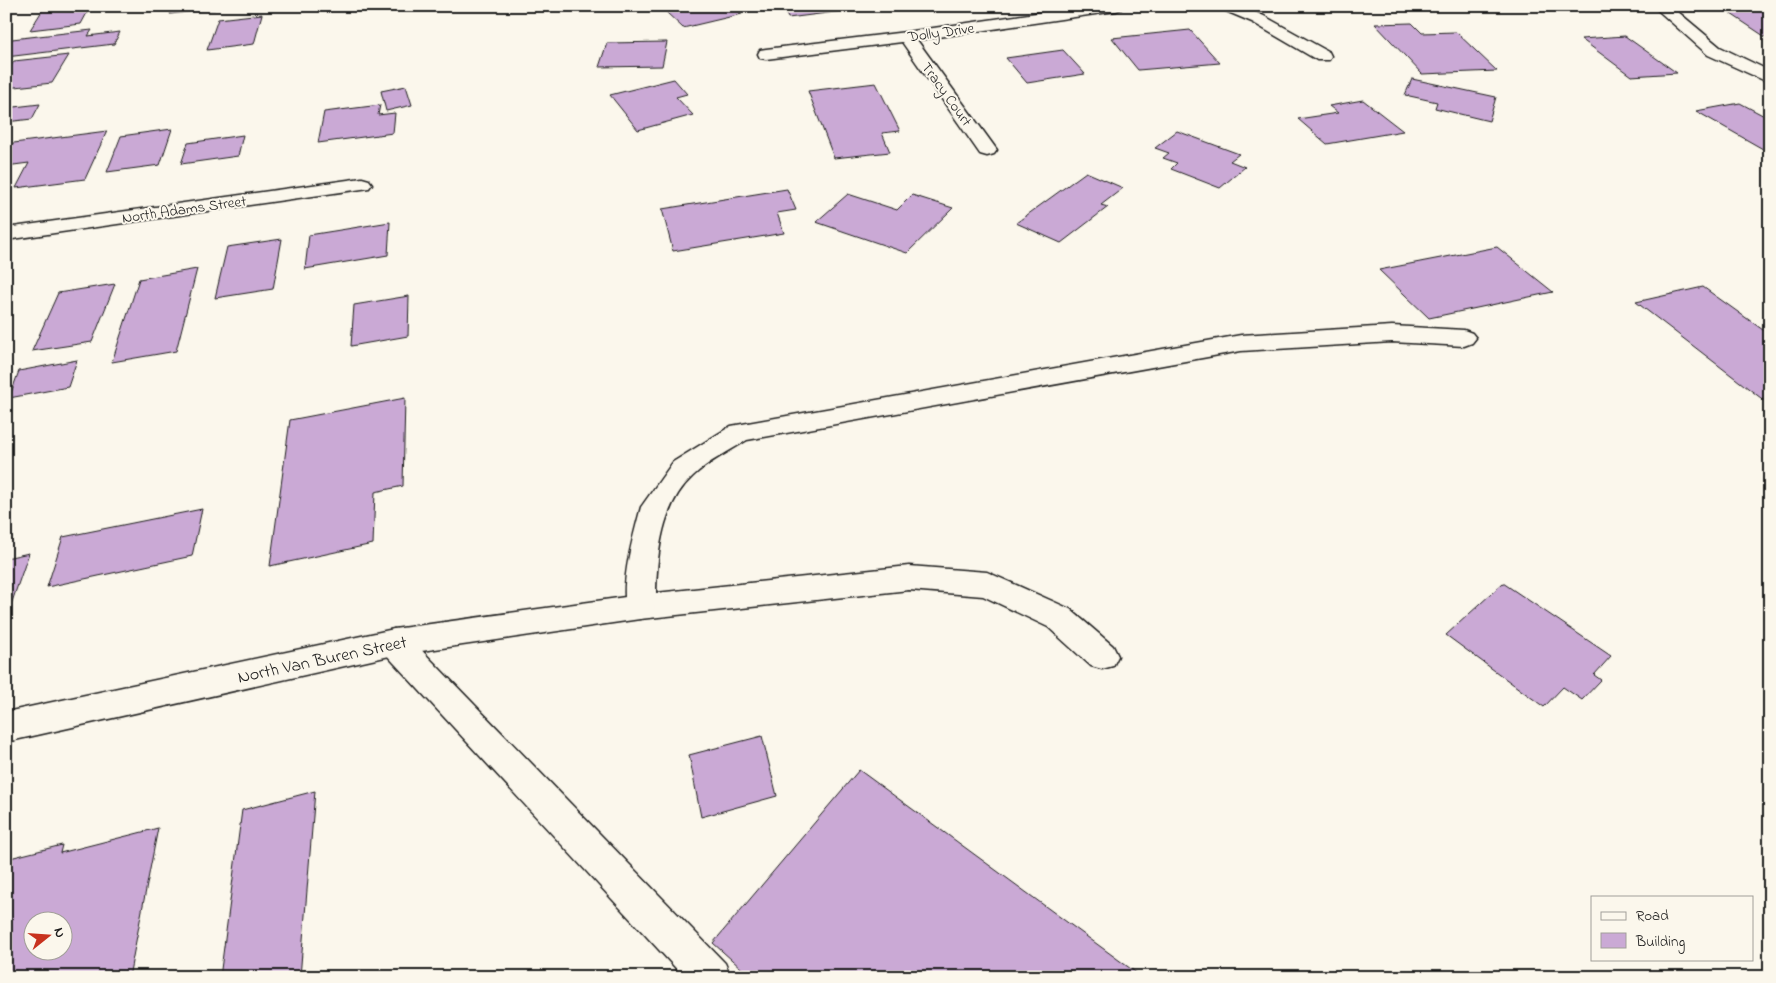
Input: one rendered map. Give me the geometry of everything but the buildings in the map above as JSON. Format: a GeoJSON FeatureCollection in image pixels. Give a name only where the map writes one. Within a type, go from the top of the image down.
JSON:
{"type":"FeatureCollection","features":[{"type":"Feature","properties":{"kind":"street","name":"Dolly Drive"},"geometry":{"type":"LineString","coordinates":[[766,54],[906,37],[1116,6]]}},
{"type":"Feature","properties":{"kind":"street"},"geometry":{"type":"LineString","coordinates":[[1226,6],[1258,19],[1323,56]]}},
{"type":"Feature","properties":{"kind":"street"},"geometry":{"type":"LineString","coordinates":[[1661,6],[1714,51],[1770,78]]}},
{"type":"Feature","properties":{"kind":"street","name":"Tracy Court"},"geometry":{"type":"LineString","coordinates":[[906,37],[987,150]]}},
{"type":"Feature","properties":{"kind":"street","name":"North Adams Street"},"geometry":{"type":"LineString","coordinates":[[6,234],[362,184]]}},
{"type":"Feature","properties":{"kind":"street"},"geometry":{"type":"LineString","coordinates":[[640,607],[642,563],[655,507],[683,469],[740,432],[1241,343],[1392,334],[1464,338]]}},
{"type":"Feature","properties":{"kind":"street","name":"North Van Buren Street"},"geometry":{"type":"LineString","coordinates":[[6,726],[394,642],[640,607],[909,578],[987,584],[1059,618],[1102,656]]}},
{"type":"Feature","properties":{"kind":"street"},"geometry":{"type":"LineString","coordinates":[[394,642],[711,977]]}}]}
